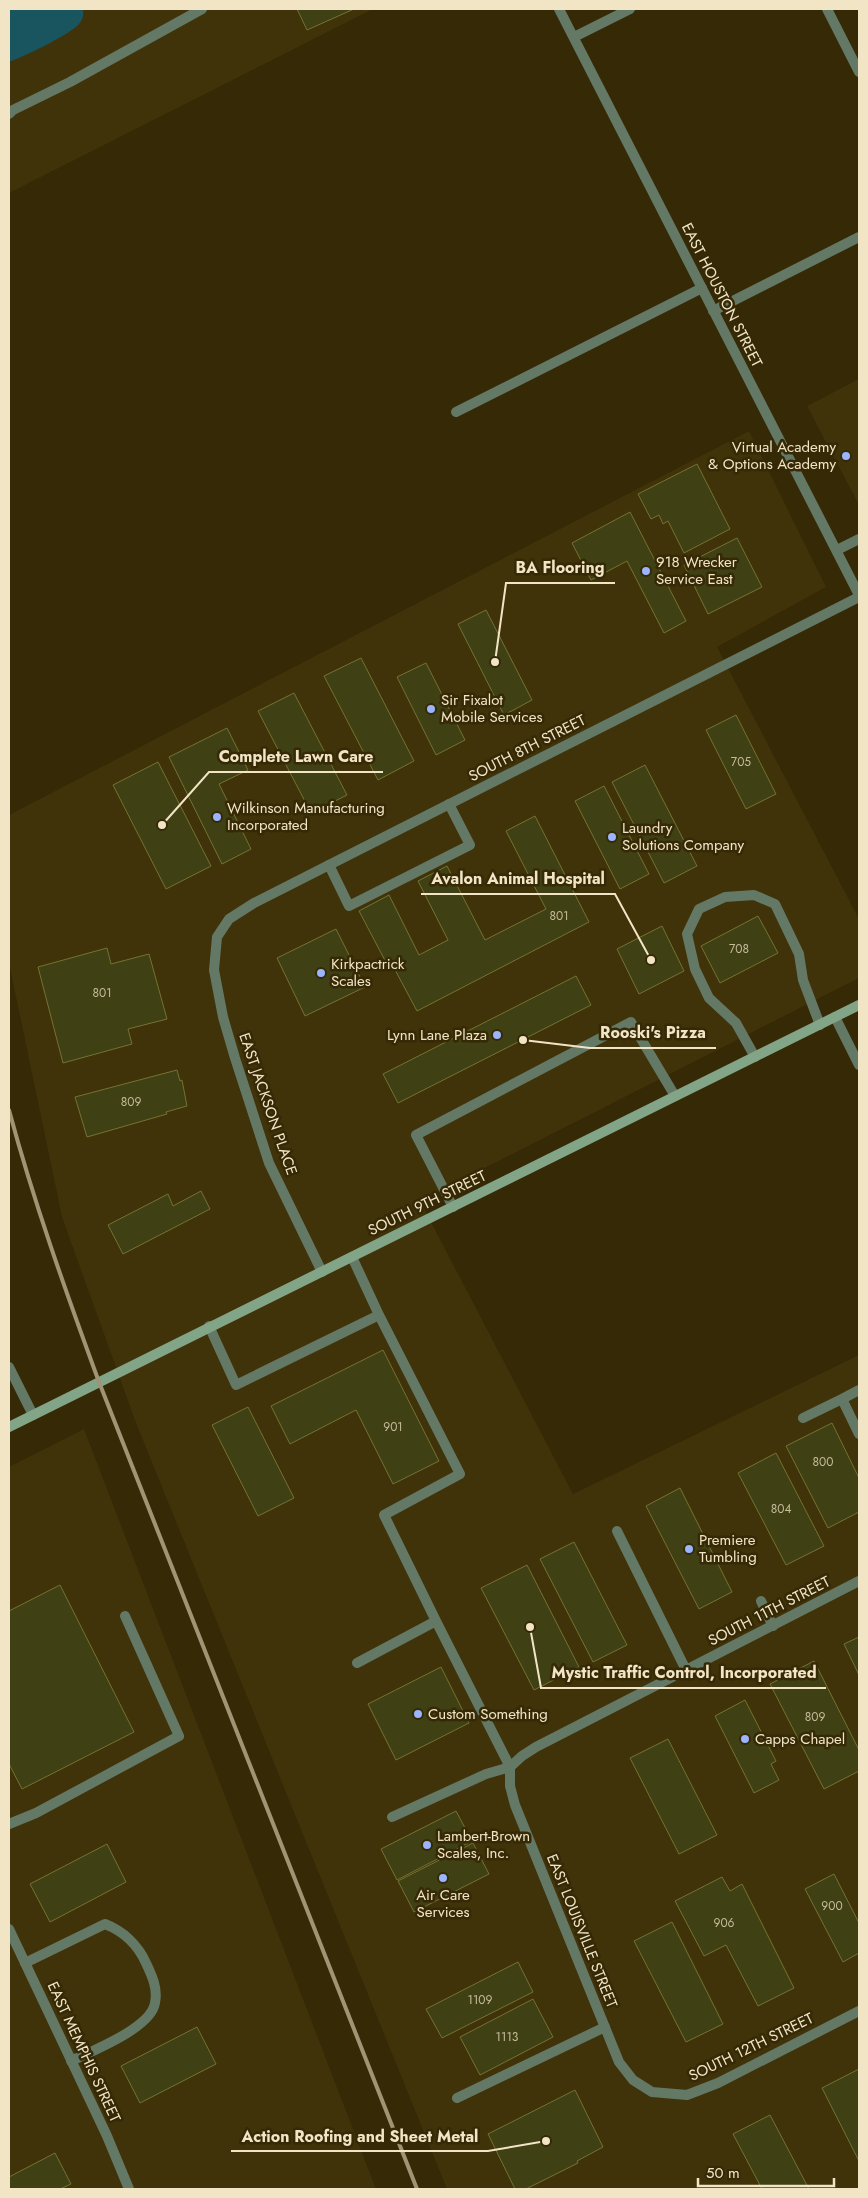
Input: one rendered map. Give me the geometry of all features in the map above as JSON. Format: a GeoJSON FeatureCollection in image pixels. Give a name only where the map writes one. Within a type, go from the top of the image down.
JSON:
{"type":"FeatureCollection","features":[{"type":"Feature","properties":{"kind":"main road","name":"SOUTH 9TH STREET"},"geometry":{"type":"LineString","coordinates":[[9,1427],[859,1005]]}},
{"type":"Feature","properties":{"kind":"street"},"geometry":{"type":"LineString","coordinates":[[9,114],[13,110],[70,82],[202,9]]}},
{"type":"Feature","properties":{"kind":"street","name":"EAST HOUSTON STREET"},"geometry":{"type":"LineString","coordinates":[[559,9],[859,596]]}},
{"type":"Feature","properties":{"kind":"street"},"geometry":{"type":"LineString","coordinates":[[574,38],[630,9]]}},
{"type":"Feature","properties":{"kind":"street"},"geometry":{"type":"LineString","coordinates":[[827,9],[859,72]]}},
{"type":"Feature","properties":{"kind":"street"},"geometry":{"type":"LineString","coordinates":[[714,311],[859,237]]}},
{"type":"Feature","properties":{"kind":"street"},"geometry":{"type":"LineString","coordinates":[[456,412],[702,288]]}},
{"type":"Feature","properties":{"kind":"street"},"geometry":{"type":"LineString","coordinates":[[837,550],[859,539]]}},
{"type":"Feature","properties":{"kind":"street","name":"SOUTH 8TH STREET"},"geometry":{"type":"LineString","coordinates":[[217,937],[229,920],[240,911],[859,596]]}},
{"type":"Feature","properties":{"kind":"street"},"geometry":{"type":"LineString","coordinates":[[329,865],[349,906],[470,845],[449,804]]}},
{"type":"Feature","properties":{"kind":"street"},"geometry":{"type":"LineString","coordinates":[[755,1057],[736,1024],[709,998],[695,969],[687,934],[699,908],[726,897],[754,894],[775,904],[799,954],[803,980],[820,1025]]}},
{"type":"Feature","properties":{"kind":"street","name":"EAST JACKSON PLACE"},"geometry":{"type":"LineString","coordinates":[[217,937],[214,970],[235,1058],[269,1163],[322,1272]]}},
{"type":"Feature","properties":{"kind":"street"},"geometry":{"type":"LineString","coordinates":[[835,1017],[859,1066]]}},
{"type":"Feature","properties":{"kind":"street"},"geometry":{"type":"LineString","coordinates":[[453,1206],[416,1136],[631,1022],[675,1096]]}},
{"type":"Feature","properties":{"kind":"street"},"geometry":{"type":"LineString","coordinates":[[352,1257],[379,1315],[460,1474],[384,1514],[510,1768],[477,1778],[392,1817]]}},
{"type":"Feature","properties":{"kind":"street"},"geometry":{"type":"LineString","coordinates":[[210,1326],[236,1385],[379,1315]]}},
{"type":"Feature","properties":{"kind":"street"},"geometry":{"type":"LineString","coordinates":[[9,1367],[33,1415]]}},
{"type":"Feature","properties":{"kind":"street"},"geometry":{"type":"LineString","coordinates":[[803,1418],[859,1390]]}},
{"type":"Feature","properties":{"kind":"street"},"geometry":{"type":"LineString","coordinates":[[842,1399],[859,1434]]}},
{"type":"Feature","properties":{"kind":"street"},"geometry":{"type":"LineString","coordinates":[[617,1531],[686,1670]]}},
{"type":"Feature","properties":{"kind":"street","name":"SOUTH 11TH STREET"},"geometry":{"type":"LineString","coordinates":[[510,1768],[522,1756],[536,1747],[859,1581]]}},
{"type":"Feature","properties":{"kind":"street"},"geometry":{"type":"LineString","coordinates":[[761,1601],[773,1626]]}},
{"type":"Feature","properties":{"kind":"street"},"geometry":{"type":"LineString","coordinates":[[9,1824],[36,1813],[179,1736],[125,1616]]}},
{"type":"Feature","properties":{"kind":"street"},"geometry":{"type":"LineString","coordinates":[[357,1663],[436,1621]]}},
{"type":"Feature","properties":{"kind":"street","name":"EAST LOUISVILLE STREET"},"geometry":{"type":"LineString","coordinates":[[510,1768],[510,1786],[515,1805],[619,2062],[633,2080],[652,2092]]}},
{"type":"Feature","properties":{"kind":"street"},"geometry":{"type":"LineString","coordinates":[[25,1963],[105,1924],[116,1928],[133,1943],[144,1959],[155,1983],[155,2004],[147,2018],[121,2037],[71,2061]]}},
{"type":"Feature","properties":{"kind":"street","name":"EAST MEMPHIS STREET"},"geometry":{"type":"LineString","coordinates":[[9,1929],[107,2136],[129,2189]]}},
{"type":"Feature","properties":{"kind":"street","name":"SOUTH 12TH STREET"},"geometry":{"type":"LineString","coordinates":[[652,2092],[687,2095],[718,2083],[859,2011]]}},
{"type":"Feature","properties":{"kind":"street"},"geometry":{"type":"LineString","coordinates":[[457,2098],[605,2027]]}},
{"type":"Feature","properties":{"kind":"shaded area"},"geometry":{"type":"Polygon","coordinates":[[[9,9],[373,9],[9,193],[9,9]]]}},
{"type":"Feature","properties":{"kind":"shaded area","name":"Virtual Academy & Options Academy"},"geometry":{"type":"Polygon","coordinates":[[[859,379],[859,505],[807,406],[859,379]]]}},
{"type":"Feature","properties":{"kind":"shaded area"},"geometry":{"type":"Polygon","coordinates":[[[749,431],[826,587],[717,647],[859,919],[859,978],[420,1201],[573,1494],[859,1355],[859,2189],[447,2189],[136,1423],[62,1217],[9,963],[9,815],[749,431]]]}},
{"type":"Feature","properties":{"kind":"shaded area"},"geometry":{"type":"Polygon","coordinates":[[[84,1429],[376,2189],[9,2189],[9,1467],[84,1429]]]}},
{"type":"Feature","properties":{"kind":"water"},"geometry":{"type":"Polygon","coordinates":[[[9,9],[83,9],[83,13],[79,24],[67,33],[9,62],[9,9]]]}},
{"type":"Feature","properties":{"kind":"building"},"geometry":{"type":"Polygon","coordinates":[[[297,9],[354,9],[307,30],[297,9]]]}},
{"type":"Feature","properties":{"kind":"building"},"geometry":{"type":"Polygon","coordinates":[[[697,464],[730,529],[684,553],[668,521],[663,524],[659,515],[651,519],[638,494],[697,464]]]}},
{"type":"Feature","properties":{"kind":"building","name":"918 Wrecker Service East"},"geometry":{"type":"Polygon","coordinates":[[[630,512],[686,621],[664,633],[627,561],[591,580],[572,543],[630,512]]]}},
{"type":"Feature","properties":{"kind":"building"},"geometry":{"type":"Polygon","coordinates":[[[737,538],[762,587],[708,614],[684,565],[737,538]]]}},
{"type":"Feature","properties":{"kind":"building"},"geometry":{"type":"Polygon","coordinates":[[[486,610],[532,700],[504,715],[458,624],[486,610]]]}},
{"type":"Feature","properties":{"kind":"building"},"geometry":{"type":"Polygon","coordinates":[[[361,658],[414,761],[378,780],[324,676],[361,658]]]}},
{"type":"Feature","properties":{"kind":"building","name":"Sir Fixalot Mobile Services"},"geometry":{"type":"Polygon","coordinates":[[[426,663],[465,740],[436,755],[397,677],[426,663]]]}},
{"type":"Feature","properties":{"kind":"building"},"geometry":{"type":"Polygon","coordinates":[[[294,693],[347,795],[311,813],[258,711],[294,693]]]}},
{"type":"Feature","properties":{"kind":"building"},"geometry":{"type":"Polygon","coordinates":[[[736,715],[776,794],[746,809],[706,730],[736,715]]]}},
{"type":"Feature","properties":{"kind":"building","name":"Wilkinson Manufacturing Incorporated"},"geometry":{"type":"Polygon","coordinates":[[[227,728],[248,770],[219,784],[251,849],[222,864],[169,757],[227,728]]]}},
{"type":"Feature","properties":{"kind":"building"},"geometry":{"type":"Polygon","coordinates":[[[158,762],[211,866],[166,889],[113,785],[158,762]]]}},
{"type":"Feature","properties":{"kind":"building"},"geometry":{"type":"Polygon","coordinates":[[[645,765],[697,866],[664,883],[612,782],[645,765]]]}},
{"type":"Feature","properties":{"kind":"building","name":"Laundry Solutions Company"},"geometry":{"type":"Polygon","coordinates":[[[604,786],[649,874],[620,889],[575,801],[604,786]]]}},
{"type":"Feature","properties":{"kind":"building"},"geometry":{"type":"Polygon","coordinates":[[[535,816],[589,922],[417,1011],[394,968],[390,970],[359,911],[389,895],[419,955],[448,940],[418,881],[447,866],[485,940],[546,909],[506,831],[535,816]]]}},
{"type":"Feature","properties":{"kind":"building"},"geometry":{"type":"Polygon","coordinates":[[[758,916],[778,953],[720,983],[701,946],[758,916]]]}},
{"type":"Feature","properties":{"kind":"building"},"geometry":{"type":"Polygon","coordinates":[[[662,926],[684,971],[639,994],[617,949],[662,926]]]}},
{"type":"Feature","properties":{"kind":"building","name":"Kirkpactrick Scales"},"geometry":{"type":"Polygon","coordinates":[[[336,929],[365,987],[305,1016],[277,958],[336,929]]]}},
{"type":"Feature","properties":{"kind":"building"},"geometry":{"type":"Polygon","coordinates":[[[107,948],[111,964],[149,954],[167,1019],[128,1029],[132,1044],[63,1063],[38,967],[107,948]]]}},
{"type":"Feature","properties":{"kind":"building","name":"Lynn Lane Plaza"},"geometry":{"type":"Polygon","coordinates":[[[576,976],[591,1005],[398,1103],[383,1074],[576,976]]]}},
{"type":"Feature","properties":{"kind":"building"},"geometry":{"type":"Polygon","coordinates":[[[177,1070],[180,1081],[182,1080],[187,1106],[166,1112],[167,1114],[87,1137],[75,1097],[177,1070]]]}},
{"type":"Feature","properties":{"kind":"building"},"geometry":{"type":"Polygon","coordinates":[[[201,1191],[210,1209],[123,1254],[108,1225],[168,1194],[173,1206],[201,1191]]]}},
{"type":"Feature","properties":{"kind":"building"},"geometry":{"type":"Polygon","coordinates":[[[383,1350],[439,1461],[393,1484],[356,1410],[290,1444],[271,1406],[383,1350]]]}},
{"type":"Feature","properties":{"kind":"building"},"geometry":{"type":"Polygon","coordinates":[[[248,1407],[294,1498],[258,1516],[212,1425],[248,1407]]]}},
{"type":"Feature","properties":{"kind":"building"},"geometry":{"type":"Polygon","coordinates":[[[832,1423],[859,1478],[859,1512],[828,1528],[786,1446],[832,1423]]]}},
{"type":"Feature","properties":{"kind":"building"},"geometry":{"type":"Polygon","coordinates":[[[776,1453],[824,1546],[786,1565],[738,1473],[776,1453]]]}},
{"type":"Feature","properties":{"kind":"building","name":"Premiere Tumbling"},"geometry":{"type":"Polygon","coordinates":[[[680,1488],[732,1592],[699,1609],[646,1506],[680,1488]]]}},
{"type":"Feature","properties":{"kind":"building"},"geometry":{"type":"Polygon","coordinates":[[[574,1542],[627,1645],[593,1662],[540,1559],[574,1542]]]}},
{"type":"Feature","properties":{"kind":"building"},"geometry":{"type":"Polygon","coordinates":[[[527,1565],[579,1667],[534,1690],[481,1588],[527,1565]]]}},
{"type":"Feature","properties":{"kind":"building"},"geometry":{"type":"Polygon","coordinates":[[[60,1585],[134,1732],[22,1789],[9,1764],[9,1611],[60,1585]]]}},
{"type":"Feature","properties":{"kind":"building"},"geometry":{"type":"Polygon","coordinates":[[[859,1637],[859,1675],[844,1644],[859,1637]]]}},
{"type":"Feature","properties":{"kind":"building"},"geometry":{"type":"Polygon","coordinates":[[[814,1661],[859,1750],[859,1771],[824,1789],[770,1684],[814,1661]]]}},
{"type":"Feature","properties":{"kind":"building","name":"Custom Something"},"geometry":{"type":"Polygon","coordinates":[[[441,1667],[469,1723],[396,1760],[368,1704],[441,1667]]]}},
{"type":"Feature","properties":{"kind":"building","name":"Capps Chapel"},"geometry":{"type":"Polygon","coordinates":[[[745,1700],[776,1761],[771,1764],[779,1780],[754,1793],[715,1716],[745,1700]]]}},
{"type":"Feature","properties":{"kind":"building"},"geometry":{"type":"Polygon","coordinates":[[[668,1739],[717,1835],[679,1854],[630,1758],[668,1739]]]}},
{"type":"Feature","properties":{"kind":"building","name":"Lambert-Brown Scales, Inc."},"geometry":{"type":"Polygon","coordinates":[[[456,1811],[472,1841],[397,1880],[381,1849],[456,1811]]]}},
{"type":"Feature","properties":{"kind":"building","name":"Air Care Services"},"geometry":{"type":"Polygon","coordinates":[[[473,1843],[489,1874],[414,1912],[398,1881],[473,1843]]]}},
{"type":"Feature","properties":{"kind":"building"},"geometry":{"type":"Polygon","coordinates":[[[107,1844],[126,1882],[50,1922],[30,1884],[107,1844]]]}},
{"type":"Feature","properties":{"kind":"building"},"geometry":{"type":"Polygon","coordinates":[[[834,1874],[859,1923],[859,1953],[843,1962],[805,1889],[834,1874]]]}},
{"type":"Feature","properties":{"kind":"building"},"geometry":{"type":"Polygon","coordinates":[[[722,1877],[730,1891],[742,1884],[794,1988],[758,2006],[726,1945],[704,1956],[675,1901],[722,1877]]]}},
{"type":"Feature","properties":{"kind":"building"},"geometry":{"type":"Polygon","coordinates":[[[672,1922],[723,2024],[686,2042],[634,1941],[672,1922]]]}},
{"type":"Feature","properties":{"kind":"building"},"geometry":{"type":"Polygon","coordinates":[[[518,1962],[533,1992],[442,2038],[426,2009],[518,1962]]]}},
{"type":"Feature","properties":{"kind":"building"},"geometry":{"type":"Polygon","coordinates":[[[533,1999],[553,2037],[480,2075],[460,2037],[533,1999]]]}},
{"type":"Feature","properties":{"kind":"building"},"geometry":{"type":"Polygon","coordinates":[[[197,2027],[216,2064],[140,2103],[121,2066],[197,2027]]]}},
{"type":"Feature","properties":{"kind":"building"},"geometry":{"type":"Polygon","coordinates":[[[859,2069],[859,2161],[822,2088],[859,2069]]]}},
{"type":"Feature","properties":{"kind":"building"},"geometry":{"type":"Polygon","coordinates":[[[575,2090],[603,2147],[577,2161],[578,2163],[526,2189],[515,2189],[488,2134],[575,2090]]]}},
{"type":"Feature","properties":{"kind":"building"},"geometry":{"type":"Polygon","coordinates":[[[770,2115],[809,2189],[762,2189],[733,2134],[770,2115]]]}},
{"type":"Feature","properties":{"kind":"building"},"geometry":{"type":"Polygon","coordinates":[[[55,2153],[71,2184],[60,2189],[9,2189],[9,2177],[55,2153]]]}},
{"type":"Feature","properties":{"kind":"railway"},"geometry":{"type":"LineString","coordinates":[[9,1110],[40,1213],[99,1382],[417,2189]]}},
{"type":"Feature","properties":{"kind":"place","name":"Virtual Academy & Options Academy"},"geometry":{"type":"Point","coordinates":[846,456]}},
{"type":"Feature","properties":{"kind":"place","name":"918 Wrecker Service East"},"geometry":{"type":"Point","coordinates":[646,571]}},
{"type":"Feature","properties":{"kind":"place","name":"BA Flooring"},"geometry":{"type":"Point","coordinates":[495,662]}},
{"type":"Feature","properties":{"kind":"place","name":"Sir Fixalot Mobile Services"},"geometry":{"type":"Point","coordinates":[431,709]}},
{"type":"Feature","properties":{"kind":"place","name":"Wilkinson Manufacturing Incorporated"},"geometry":{"type":"Point","coordinates":[217,817]}},
{"type":"Feature","properties":{"kind":"place","name":"Complete Lawn Care"},"geometry":{"type":"Point","coordinates":[162,825]}},
{"type":"Feature","properties":{"kind":"place","name":"Laundry Solutions Company"},"geometry":{"type":"Point","coordinates":[612,837]}},
{"type":"Feature","properties":{"kind":"place","name":"Avalon Animal Hospital"},"geometry":{"type":"Point","coordinates":[651,960]}},
{"type":"Feature","properties":{"kind":"place","name":"Kirkpactrick Scales"},"geometry":{"type":"Point","coordinates":[321,973]}},
{"type":"Feature","properties":{"kind":"place","name":"Lynn Lane Plaza"},"geometry":{"type":"Point","coordinates":[497,1035]}},
{"type":"Feature","properties":{"kind":"place","name":"Rooski's Pizza"},"geometry":{"type":"Point","coordinates":[523,1040]}},
{"type":"Feature","properties":{"kind":"place","name":"Premiere Tumbling"},"geometry":{"type":"Point","coordinates":[689,1549]}},
{"type":"Feature","properties":{"kind":"place","name":"Mystic Traffic Control, Incorporated"},"geometry":{"type":"Point","coordinates":[530,1627]}},
{"type":"Feature","properties":{"kind":"place","name":"Custom Something"},"geometry":{"type":"Point","coordinates":[418,1714]}},
{"type":"Feature","properties":{"kind":"place","name":"Capps Chapel"},"geometry":{"type":"Point","coordinates":[745,1739]}},
{"type":"Feature","properties":{"kind":"place","name":"Lambert-Brown Scales, Inc."},"geometry":{"type":"Point","coordinates":[427,1845]}},
{"type":"Feature","properties":{"kind":"place","name":"Air Care Services"},"geometry":{"type":"Point","coordinates":[443,1878]}},
{"type":"Feature","properties":{"kind":"place","name":"Action Roofing and Sheet Metal"},"geometry":{"type":"Point","coordinates":[546,2141]}}]}
